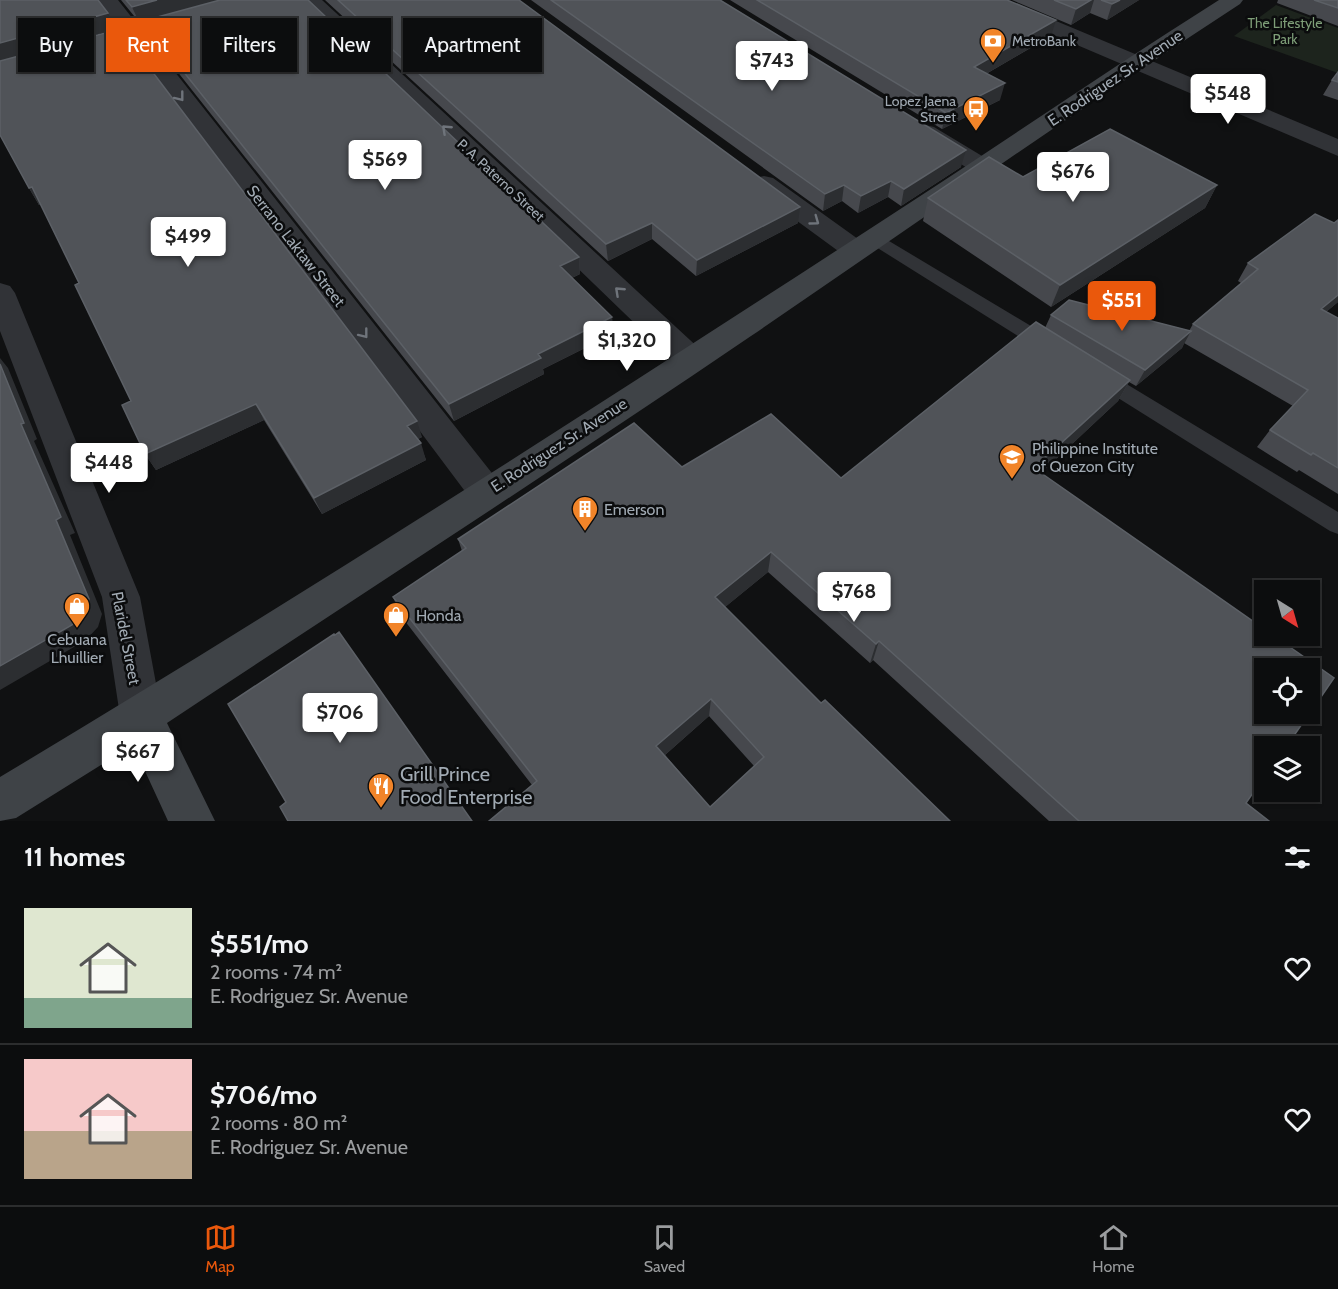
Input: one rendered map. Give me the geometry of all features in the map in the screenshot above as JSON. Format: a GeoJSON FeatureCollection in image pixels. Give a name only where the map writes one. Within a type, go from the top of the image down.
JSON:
{"type":"FeatureCollection","features":[{"type":"Feature","properties":{"kind":"main road","name":"E. Rodriguez Sr. Avenue"},"geometry":{"type":"LineString","coordinates":[[0,802],[141,716],[692,360],[1135,63],[1233,0]]}},
{"type":"Feature","properties":{"kind":"main road"},"geometry":{"type":"LineString","coordinates":[[141,716],[192,821]]}},
{"type":"Feature","properties":{"kind":"street","name":"Serrano Laktaw Street"},"geometry":{"type":"LineString","coordinates":[[107,0],[486,492]]}},
{"type":"Feature","properties":{"kind":"street","name":"P. A. Paterno Street"},"geometry":{"type":"LineString","coordinates":[[310,0],[692,360]]}},
{"type":"Feature","properties":{"kind":"street"},"geometry":{"type":"LineString","coordinates":[[988,0],[1338,148]]}},
{"type":"Feature","properties":{"kind":"street"},"geometry":{"type":"LineString","coordinates":[[902,118],[983,167]]}},
{"type":"Feature","properties":{"kind":"street"},"geometry":{"type":"LineString","coordinates":[[741,167],[865,244]]}},
{"type":"Feature","properties":{"kind":"street","name":"Plaridel Street"},"geometry":{"type":"LineString","coordinates":[[0,293],[121,597],[141,716]]}},
{"type":"Feature","properties":{"kind":"lane"},"geometry":{"type":"LineString","coordinates":[[865,244],[1064,355]]}},
{"type":"Feature","properties":{"kind":"lane"},"geometry":{"type":"LineString","coordinates":[[1085,368],[1338,524]]}},
{"type":"Feature","properties":{"kind":"green space","name":"The Lifestyle Park"},"geometry":{"type":"Polygon","coordinates":[[[1276,5],[1338,28],[1338,73],[1234,36],[1276,5]]]}},
{"type":"Feature","properties":{"kind":"building"},"geometry":{"type":"Polygon","coordinates":[[[0,0],[98,0],[108,13],[90,18],[18,18],[18,38],[0,43],[0,0]]]}},
{"type":"Feature","properties":{"kind":"building"},"geometry":{"type":"Polygon","coordinates":[[[126,0],[157,0],[132,7],[126,0]]]}},
{"type":"Feature","properties":{"kind":"building"},"geometry":{"type":"Polygon","coordinates":[[[220,0],[308,0],[327,18],[309,18],[309,72],[384,72],[579,257],[560,266],[612,317],[538,354],[541,358],[449,404],[184,72],[190,72],[190,18],[154,18],[220,0]]]}},
{"type":"Feature","properties":{"kind":"building"},"geometry":{"type":"Polygon","coordinates":[[[338,0],[519,0],[800,207],[697,260],[652,223],[606,244],[417,72],[542,72],[542,18],[403,18],[403,59],[391,48],[391,18],[358,18],[338,0]]]}},
{"type":"Feature","properties":{"kind":"building"},"geometry":{"type":"Polygon","coordinates":[[[551,0],[720,0],[966,150],[904,189],[891,181],[861,196],[844,185],[825,194],[551,0]]]}},
{"type":"Feature","properties":{"kind":"building"},"geometry":{"type":"Polygon","coordinates":[[[757,0],[1007,0],[1056,20],[974,67],[1005,83],[946,113],[757,0]]]}},
{"type":"Feature","properties":{"kind":"building"},"geometry":{"type":"Polygon","coordinates":[[[1054,0],[1091,0],[1076,9],[1054,0]]]}},
{"type":"Feature","properties":{"kind":"building"},"geometry":{"type":"Polygon","coordinates":[[[1101,0],[1120,0],[1112,4],[1101,0]]]}},
{"type":"Feature","properties":{"kind":"building"},"geometry":{"type":"Polygon","coordinates":[[[1314,0],[1338,0],[1338,8],[1314,0]]]}},
{"type":"Feature","properties":{"kind":"building"},"geometry":{"type":"Polygon","coordinates":[[[106,33],[106,72],[153,72],[417,421],[407,426],[421,443],[314,498],[256,404],[145,454],[122,405],[131,401],[75,285],[79,283],[32,187],[29,188],[0,135],[0,61],[18,56],[18,72],[94,72],[94,36],[106,33]]]}},
{"type":"Feature","properties":{"kind":"building"},"geometry":{"type":"Polygon","coordinates":[[[1338,72],[1338,82],[1332,80],[1338,72]]]}},
{"type":"Feature","properties":{"kind":"building"},"geometry":{"type":"Polygon","coordinates":[[[1110,129],[1217,185],[1060,285],[928,198],[989,157],[1023,177],[1110,129]]]}},
{"type":"Feature","properties":{"kind":"building"},"geometry":{"type":"Polygon","coordinates":[[[1315,214],[1334,223],[1338,220],[1338,295],[1321,309],[1338,318],[1338,468],[1313,453],[1311,455],[1270,430],[1308,390],[1193,324],[1258,269],[1248,263],[1315,214]]]}},
{"type":"Feature","properties":{"kind":"building"},"geometry":{"type":"Polygon","coordinates":[[[1069,300],[1191,331],[1145,370],[1051,315],[1069,300]]]}},
{"type":"Feature","properties":{"kind":"building"},"geometry":{"type":"Polygon","coordinates":[[[1036,322],[1130,380],[1034,468],[1254,622],[1254,646],[1288,646],[1305,658],[1254,658],[1254,724],[1302,724],[1294,736],[1254,736],[1254,791],[1246,803],[1269,821],[1079,821],[879,641],[876,644],[771,552],[715,597],[821,703],[825,700],[950,821],[489,821],[537,781],[393,597],[466,548],[458,539],[634,423],[682,467],[771,414],[841,478],[1036,322]],[[711,699],[656,746],[710,807],[764,757],[711,699]]]}},
{"type":"Feature","properties":{"kind":"building"},"geometry":{"type":"Polygon","coordinates":[[[0,364],[24,423],[21,424],[61,517],[56,520],[89,599],[84,612],[72,625],[0,666],[0,364]]]}},
{"type":"Feature","properties":{"kind":"building"},"geometry":{"type":"Polygon","coordinates":[[[339,632],[472,821],[288,821],[280,807],[286,802],[228,704],[339,632]]]}},
{"type":"Feature","properties":{"kind":"building"},"geometry":{"type":"Polygon","coordinates":[[[1320,668],[1334,678],[1320,698],[1320,668]]]}},
{"type":"Feature","properties":{"kind":"place","name":"MetroBank"},"geometry":{"type":"Point","coordinates":[993,64]}},
{"type":"Feature","properties":{"kind":"place","name":"Lopez Jaena Street"},"geometry":{"type":"Point","coordinates":[976,132]}},
{"type":"Feature","properties":{"kind":"place","name":"Philippine Institute of Quezon City"},"geometry":{"type":"Point","coordinates":[1012,480]}},
{"type":"Feature","properties":{"kind":"place","name":"Emerson"},"geometry":{"type":"Point","coordinates":[585,532]}},
{"type":"Feature","properties":{"kind":"place","name":"Cebuana Lhuillier"},"geometry":{"type":"Point","coordinates":[77,629]}},
{"type":"Feature","properties":{"kind":"place","name":"Honda"},"geometry":{"type":"Point","coordinates":[396,638]}},
{"type":"Feature","properties":{"kind":"place","name":"Grill Prince Food Enterprise"},"geometry":{"type":"Point","coordinates":[381,809]}}]}
